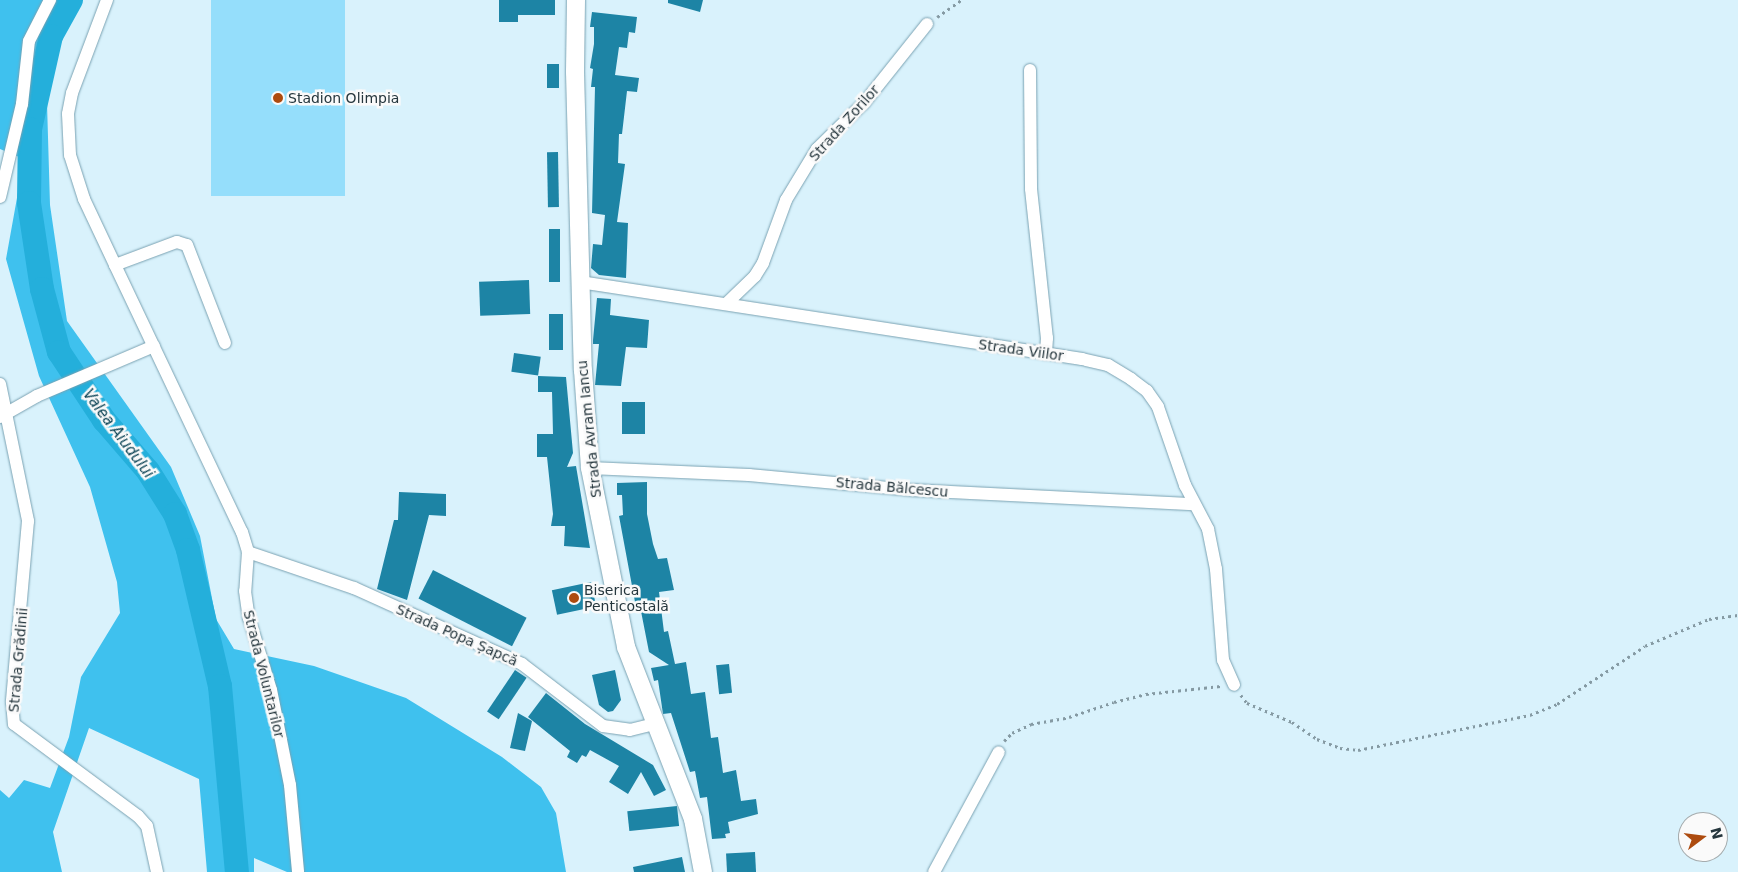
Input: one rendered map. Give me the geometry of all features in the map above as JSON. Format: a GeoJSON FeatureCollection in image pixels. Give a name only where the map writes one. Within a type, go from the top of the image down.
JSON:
{"type":"FeatureCollection","features":[{"type":"Feature","properties":{"kind":"main road","name":"Strada Avram Iancu"},"geometry":{"type":"LineString","coordinates":[[576,0],[575,72],[580,282],[590,468],[626,647],[654,724],[693,819],[703,872]]}},
{"type":"Feature","properties":{"kind":"street"},"geometry":{"type":"LineString","coordinates":[[0,197],[22,104],[29,41],[50,0]]}},
{"type":"Feature","properties":{"kind":"street","name":"Strada Voluntarilor"},"geometry":{"type":"LineString","coordinates":[[107,0],[72,93],[68,136],[76,177],[115,266],[242,532],[248,552],[245,591],[249,618],[271,690],[290,785],[298,872]]}},
{"type":"Feature","properties":{"kind":"street","name":"Strada Zorilor"},"geometry":{"type":"LineString","coordinates":[[726,304],[749,282],[763,263],[786,200],[817,149],[864,103],[927,24]]}},
{"type":"Feature","properties":{"kind":"street"},"geometry":{"type":"LineString","coordinates":[[1030,70],[1031,189],[1047,338],[1046,354]]}},
{"type":"Feature","properties":{"kind":"street"},"geometry":{"type":"LineString","coordinates":[[115,266],[177,242],[187,245],[224,343]]}},
{"type":"Feature","properties":{"kind":"street","name":"Strada Viilor"},"geometry":{"type":"LineString","coordinates":[[580,282],[1108,365],[1147,391],[1158,407],[1193,504],[1208,529],[1216,569],[1223,660],[1234,685]]}},
{"type":"Feature","properties":{"kind":"street"},"geometry":{"type":"LineString","coordinates":[[3,415],[58,387],[154,346]]}},
{"type":"Feature","properties":{"kind":"street","name":"Strada Grădinii"},"geometry":{"type":"LineString","coordinates":[[0,384],[3,415],[25,494],[28,521],[12,702],[14,724],[138,816],[148,826],[157,872]]}},
{"type":"Feature","properties":{"kind":"street","name":"Strada Bălcescu"},"geometry":{"type":"LineString","coordinates":[[590,468],[749,475],[912,490],[1193,504]]}},
{"type":"Feature","properties":{"kind":"street","name":"Strada Popa Șapcă"},"geometry":{"type":"LineString","coordinates":[[248,552],[354,588],[522,664],[603,726],[630,730],[654,724]]}},
{"type":"Feature","properties":{"kind":"street"},"geometry":{"type":"LineString","coordinates":[[934,872],[1000,752]]}},
{"type":"Feature","properties":{"kind":"path"},"geometry":{"type":"LineString","coordinates":[[927,24],[961,0]]}},
{"type":"Feature","properties":{"kind":"path"},"geometry":{"type":"LineString","coordinates":[[1000,752],[1012,733],[1031,724],[1069,717],[1146,694],[1234,685],[1247,703],[1292,722],[1317,739],[1340,748],[1358,750],[1530,715],[1557,704],[1652,642],[1709,619],[1738,615]]}},
{"type":"Feature","properties":{"kind":"shaded area"},"geometry":{"type":"Polygon","coordinates":[[[0,0],[59,0],[47,103],[50,205],[67,321],[171,467],[200,536],[216,619],[234,649],[314,666],[406,698],[502,757],[541,787],[556,813],[566,872],[287,872],[254,858],[254,872],[207,872],[199,779],[89,728],[53,832],[62,872],[0,872],[0,790],[9,798],[24,780],[50,788],[69,737],[81,677],[120,613],[117,582],[90,487],[39,376],[6,259],[24,159],[0,149],[0,0]]]}},
{"type":"Feature","properties":{"kind":"shaded area","name":"Stadion Olimpia"},"geometry":{"type":"Polygon","coordinates":[[[211,0],[345,0],[345,196],[211,196],[211,0]]]}},
{"type":"Feature","properties":{"kind":"building"},"geometry":{"type":"Polygon","coordinates":[[[499,0],[555,0],[555,15],[518,15],[518,22],[499,22],[499,0]]]}},
{"type":"Feature","properties":{"kind":"building"},"geometry":{"type":"Polygon","coordinates":[[[668,0],[703,0],[700,12],[668,3],[668,0]]]}},
{"type":"Feature","properties":{"kind":"building"},"geometry":{"type":"Polygon","coordinates":[[[592,12],[637,17],[635,33],[629,32],[627,48],[619,47],[615,75],[639,78],[637,92],[627,91],[622,134],[619,134],[618,163],[625,164],[617,222],[628,223],[626,278],[599,275],[591,268],[593,244],[602,245],[605,215],[592,213],[595,87],[591,87],[593,69],[590,68],[594,44],[594,27],[590,27],[592,12]]]}},
{"type":"Feature","properties":{"kind":"building"},"geometry":{"type":"Polygon","coordinates":[[[547,64],[559,64],[559,88],[547,88],[547,64]]]}},
{"type":"Feature","properties":{"kind":"building"},"geometry":{"type":"Polygon","coordinates":[[[547,152],[558,152],[559,207],[548,207],[547,152]]]}},
{"type":"Feature","properties":{"kind":"building"},"geometry":{"type":"Polygon","coordinates":[[[549,229],[560,229],[560,282],[549,282],[549,229]]]}},
{"type":"Feature","properties":{"kind":"building"},"geometry":{"type":"Polygon","coordinates":[[[529,280],[530,314],[480,316],[479,282],[529,280]]]}},
{"type":"Feature","properties":{"kind":"building"},"geometry":{"type":"Polygon","coordinates":[[[597,298],[611,299],[610,315],[649,320],[647,348],[626,347],[621,386],[595,385],[599,344],[593,344],[597,298]]]}},
{"type":"Feature","properties":{"kind":"building"},"geometry":{"type":"Polygon","coordinates":[[[549,314],[563,314],[563,350],[549,350],[549,314]]]}},
{"type":"Feature","properties":{"kind":"building"},"geometry":{"type":"Polygon","coordinates":[[[514,353],[541,357],[538,376],[511,372],[514,353]]]}},
{"type":"Feature","properties":{"kind":"building"},"geometry":{"type":"Polygon","coordinates":[[[538,376],[566,377],[573,453],[567,467],[576,466],[590,548],[564,546],[565,526],[551,526],[553,514],[547,457],[537,457],[537,434],[553,434],[552,392],[538,392],[538,376]]]}},
{"type":"Feature","properties":{"kind":"building"},"geometry":{"type":"Polygon","coordinates":[[[622,402],[645,402],[645,434],[622,434],[622,402]]]}},
{"type":"Feature","properties":{"kind":"building"},"geometry":{"type":"Polygon","coordinates":[[[647,482],[647,514],[653,544],[658,559],[667,558],[674,590],[659,592],[664,632],[668,631],[675,664],[686,662],[691,694],[705,692],[711,738],[718,737],[723,773],[736,770],[741,801],[756,799],[758,814],[728,822],[730,833],[725,834],[726,838],[712,839],[707,797],[700,798],[695,771],[690,772],[671,713],[663,714],[658,680],[654,681],[651,668],[669,665],[649,652],[639,601],[635,602],[619,516],[623,515],[622,495],[617,495],[617,483],[647,482]]]}},
{"type":"Feature","properties":{"kind":"building"},"geometry":{"type":"Polygon","coordinates":[[[399,492],[446,494],[446,516],[429,515],[407,600],[377,589],[394,520],[398,520],[399,492]]]}},
{"type":"Feature","properties":{"kind":"building"},"geometry":{"type":"Polygon","coordinates":[[[433,570],[527,618],[512,646],[418,599],[433,570]]]}},
{"type":"Feature","properties":{"kind":"building","name":"Biserica Penticostală"},"geometry":{"type":"Polygon","coordinates":[[[591,582],[596,606],[557,615],[552,590],[591,582]]]}},
{"type":"Feature","properties":{"kind":"building"},"geometry":{"type":"Polygon","coordinates":[[[729,664],[732,693],[719,694],[716,665],[729,664]]]}},
{"type":"Feature","properties":{"kind":"building"},"geometry":{"type":"Polygon","coordinates":[[[515,670],[527,678],[499,719],[487,711],[515,670]]]}},
{"type":"Feature","properties":{"kind":"building"},"geometry":{"type":"Polygon","coordinates":[[[615,670],[621,700],[613,711],[608,712],[599,705],[592,675],[615,670]]]}},
{"type":"Feature","properties":{"kind":"building"},"geometry":{"type":"Polygon","coordinates":[[[546,693],[585,724],[653,765],[666,790],[654,796],[641,772],[628,794],[609,782],[619,766],[590,750],[586,757],[582,755],[577,763],[567,757],[570,751],[528,717],[546,693]]]}},
{"type":"Feature","properties":{"kind":"building"},"geometry":{"type":"Polygon","coordinates":[[[518,713],[532,721],[525,751],[510,748],[518,713]]]}},
{"type":"Feature","properties":{"kind":"building"},"geometry":{"type":"Polygon","coordinates":[[[677,806],[679,826],[629,831],[627,811],[677,806]]]}},
{"type":"Feature","properties":{"kind":"building"},"geometry":{"type":"Polygon","coordinates":[[[755,852],[756,872],[727,872],[726,854],[755,852]]]}},
{"type":"Feature","properties":{"kind":"building"},"geometry":{"type":"Polygon","coordinates":[[[682,857],[685,872],[634,872],[633,867],[682,857]]]}},
{"type":"Feature","properties":{"kind":"waterway","name":"Valea Aiudului"},"geometry":{"type":"LineString","coordinates":[[71,0],[51,36],[30,129],[29,203],[42,289],[59,352],[104,420],[148,471],[175,514],[188,550],[220,686],[237,872]]}},
{"type":"Feature","properties":{"kind":"place","name":"Stadion Olimpia"},"geometry":{"type":"Point","coordinates":[278,98]}},
{"type":"Feature","properties":{"kind":"place","name":"Biserica Penticostală"},"geometry":{"type":"Point","coordinates":[574,598]}}]}
